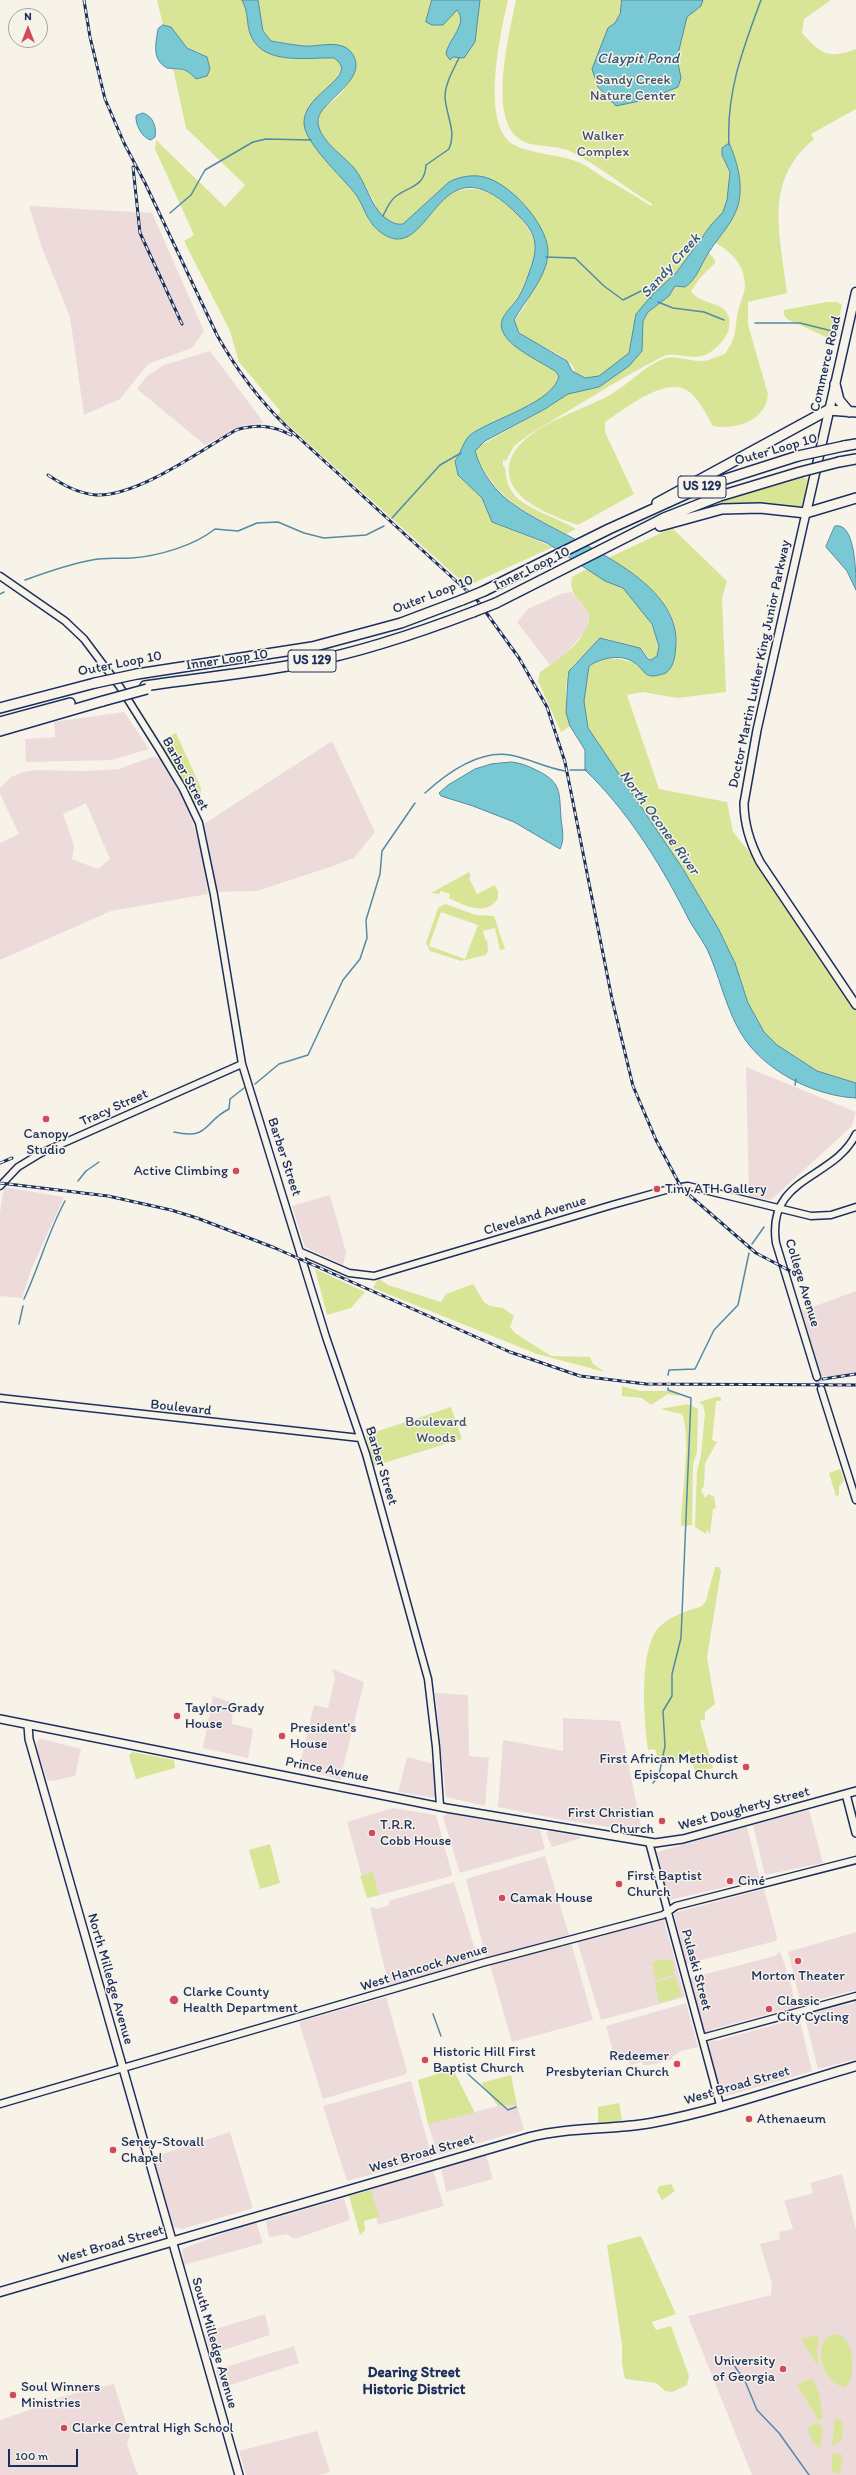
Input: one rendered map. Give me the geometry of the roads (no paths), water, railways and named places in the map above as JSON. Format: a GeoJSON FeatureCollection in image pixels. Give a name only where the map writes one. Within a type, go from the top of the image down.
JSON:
{"type":"FeatureCollection","features":[{"type":"Feature","properties":{"kind":"highway"},"geometry":{"type":"LineString","coordinates":[[835,384],[839,400],[853,412]]}},
{"type":"Feature","properties":{"kind":"highway"},"geometry":{"type":"LineString","coordinates":[[609,529],[828,410],[853,412]]}},
{"type":"Feature","properties":{"kind":"highway","name":"Outer Loop 10"},"geometry":{"type":"LineString","coordinates":[[0,708],[95,682],[324,645],[401,623],[484,591],[609,529],[704,486],[798,456],[856,444]]}},
{"type":"Feature","properties":{"kind":"highway","name":"Inner Loop 10"},"geometry":{"type":"LineString","coordinates":[[0,722],[171,682],[269,669],[332,657],[400,638],[496,603],[546,579],[630,535],[720,496],[800,472],[856,459]]}},
{"type":"Feature","properties":{"kind":"highway"},"geometry":{"type":"LineString","coordinates":[[630,535],[722,509],[760,508],[806,513],[856,498]]}},
{"type":"Feature","properties":{"kind":"highway"},"geometry":{"type":"LineString","coordinates":[[0,703],[32,698]]}},
{"type":"Feature","properties":{"kind":"highway"},"geometry":{"type":"LineString","coordinates":[[0,731],[102,698]]}},
{"type":"Feature","properties":{"kind":"main road","name":"Commerce Road"},"geometry":{"type":"LineString","coordinates":[[806,513],[828,410],[856,292]]}},
{"type":"Feature","properties":{"kind":"main road","name":"Doctor Martin Luther King Junior Parkway"},"geometry":{"type":"LineString","coordinates":[[806,513],[757,730],[744,803],[744,815],[752,845],[760,862],[856,1005]]}},
{"type":"Feature","properties":{"kind":"main road","name":"Prince Avenue"},"geometry":{"type":"LineString","coordinates":[[0,1719],[550,1827],[649,1842]]}},
{"type":"Feature","properties":{"kind":"main road","name":"North Milledge Avenue"},"geometry":{"type":"LineString","coordinates":[[28,1724],[30,1743],[171,2240]]}},
{"type":"Feature","properties":{"kind":"main road","name":"West Dougherty Street"},"geometry":{"type":"LineString","coordinates":[[649,1842],[668,1842],[683,1839],[856,1791]]}},
{"type":"Feature","properties":{"kind":"main road"},"geometry":{"type":"LineString","coordinates":[[846,1794],[856,1833]]}},
{"type":"Feature","properties":{"kind":"main road","name":"West Broad Street"},"geometry":{"type":"LineString","coordinates":[[0,2291],[171,2240],[547,2133],[650,2123],[720,2105],[856,2066]]}},
{"type":"Feature","properties":{"kind":"main road","name":"South Milledge Avenue"},"geometry":{"type":"LineString","coordinates":[[171,2240],[238,2475]]}},
{"type":"Feature","properties":{"kind":"street","name":"Barber Street"},"geometry":{"type":"LineString","coordinates":[[0,576],[65,621],[84,639],[120,687],[183,789],[199,823],[214,895],[242,1064],[360,1438],[409,1606],[428,1679],[436,1741],[440,1806]]}},
{"type":"Feature","properties":{"kind":"street","name":"Tracy Street"},"geometry":{"type":"LineString","coordinates":[[1,1184],[18,1167],[41,1153],[242,1064]]}},
{"type":"Feature","properties":{"kind":"street","name":"College Avenue"},"geometry":{"type":"LineString","coordinates":[[817,1377],[776,1243],[775,1223],[779,1209],[786,1196],[847,1148],[856,1134]]}},
{"type":"Feature","properties":{"kind":"street","name":"Cleveland Avenue"},"geometry":{"type":"LineString","coordinates":[[301,1252],[349,1273],[374,1276],[677,1187],[688,1186],[811,1216],[822,1216],[856,1207]]}},
{"type":"Feature","properties":{"kind":"street"},"geometry":{"type":"LineString","coordinates":[[821,1390],[856,1500]]}},
{"type":"Feature","properties":{"kind":"street","name":"Boulevard"},"geometry":{"type":"LineString","coordinates":[[0,1398],[360,1438]]}},
{"type":"Feature","properties":{"kind":"street","name":"Pulaski Street"},"geometry":{"type":"LineString","coordinates":[[649,1842],[720,2105]]}},
{"type":"Feature","properties":{"kind":"street","name":"West Hancock Avenue"},"geometry":{"type":"LineString","coordinates":[[0,2104],[482,1963],[668,1912],[676,1906],[856,1860]]}},
{"type":"Feature","properties":{"kind":"street"},"geometry":{"type":"LineString","coordinates":[[702,2038],[856,1996]]}},
{"type":"Feature","properties":{"kind":"water"},"geometry":{"type":"Polygon","coordinates":[[[242,0],[258,0],[263,31],[271,41],[304,46],[329,44],[341,46],[351,52],[356,62],[355,71],[343,89],[321,112],[318,120],[319,127],[326,140],[354,168],[375,206],[384,217],[393,223],[403,224],[449,182],[461,177],[470,176],[484,177],[505,187],[525,206],[541,228],[546,239],[548,250],[545,269],[541,278],[514,320],[519,333],[567,361],[572,371],[585,378],[599,376],[629,353],[636,314],[653,294],[676,273],[711,225],[723,212],[727,200],[730,172],[722,155],[722,148],[729,143],[738,168],[740,186],[739,203],[736,211],[709,252],[693,280],[685,287],[675,286],[669,296],[648,312],[643,321],[642,351],[629,366],[599,387],[568,394],[545,409],[485,441],[475,451],[481,467],[486,475],[496,489],[509,501],[536,519],[615,562],[639,579],[659,598],[672,619],[676,644],[675,652],[672,666],[665,673],[654,676],[647,675],[635,663],[624,658],[617,657],[605,659],[589,666],[584,701],[588,728],[683,869],[718,928],[735,963],[748,1003],[764,1032],[777,1045],[817,1071],[856,1083],[856,1098],[812,1089],[785,1075],[772,1066],[760,1057],[750,1046],[742,1035],[730,1011],[707,949],[652,854],[614,801],[585,770],[585,750],[570,726],[566,713],[569,671],[600,638],[640,648],[648,659],[651,660],[657,656],[659,646],[652,624],[623,588],[605,581],[547,543],[492,522],[482,498],[458,475],[455,461],[465,442],[473,433],[535,402],[555,385],[559,376],[555,371],[513,344],[504,334],[501,324],[505,314],[520,295],[526,283],[532,264],[535,243],[530,230],[519,216],[494,195],[473,188],[457,190],[444,200],[421,226],[409,236],[396,239],[386,236],[380,232],[366,215],[357,196],[316,149],[305,130],[304,121],[309,107],[340,74],[342,68],[339,62],[334,58],[288,58],[276,56],[266,52],[257,46],[251,36],[248,27],[246,9],[242,0]]]}},
{"type":"Feature","properties":{"kind":"water"},"geometry":{"type":"Polygon","coordinates":[[[432,0],[480,0],[475,42],[464,58],[453,57],[450,60],[446,54],[461,21],[460,15],[457,10],[443,25],[432,25],[426,22],[432,0]]]}},
{"type":"Feature","properties":{"kind":"water","name":"Claypit Pond"},"geometry":{"type":"Polygon","coordinates":[[[622,0],[703,0],[701,6],[687,17],[677,58],[681,78],[678,87],[649,99],[616,106],[598,87],[592,69],[608,28],[615,23],[620,14],[622,0]]]}},
{"type":"Feature","properties":{"kind":"water"},"geometry":{"type":"Polygon","coordinates":[[[163,25],[171,27],[187,48],[207,57],[210,69],[207,76],[196,79],[185,70],[167,68],[162,64],[157,55],[156,45],[158,29],[163,25]]]}},
{"type":"Feature","properties":{"kind":"water"},"geometry":{"type":"Polygon","coordinates":[[[143,113],[154,122],[155,137],[151,140],[142,134],[137,123],[136,116],[143,113]]]}},
{"type":"Feature","properties":{"kind":"water"},"geometry":{"type":"Polygon","coordinates":[[[835,526],[842,527],[847,532],[851,540],[855,562],[856,590],[847,571],[826,547],[835,526]]]}},
{"type":"Feature","properties":{"kind":"water"},"geometry":{"type":"Polygon","coordinates":[[[512,762],[524,765],[544,774],[551,779],[558,789],[563,834],[560,849],[514,822],[473,806],[441,796],[439,793],[448,785],[475,769],[491,764],[512,762]]]}},
{"type":"Feature","properties":{"kind":"waterway","name":"Sandy Creek"},"geometry":{"type":"LineString","coordinates":[[729,145],[730,107],[733,89],[742,53],[761,0]]}},
{"type":"Feature","properties":{"kind":"waterway"},"geometry":{"type":"LineString","coordinates":[[383,216],[389,204],[395,197],[415,185],[423,178],[426,165],[449,149],[452,130],[445,92],[459,58]]}},
{"type":"Feature","properties":{"kind":"waterway"},"geometry":{"type":"LineString","coordinates":[[170,213],[191,195],[205,170],[253,142],[266,139],[311,140]]}},
{"type":"Feature","properties":{"kind":"waterway"},"geometry":{"type":"LineString","coordinates":[[546,257],[575,258],[604,286],[623,300],[641,291],[651,298]]}},
{"type":"Feature","properties":{"kind":"waterway"},"geometry":{"type":"LineString","coordinates":[[658,302],[673,308],[704,312],[724,320]]}},
{"type":"Feature","properties":{"kind":"waterway"},"geometry":{"type":"LineString","coordinates":[[755,323],[800,323],[836,332]]}},
{"type":"Feature","properties":{"kind":"waterway"},"geometry":{"type":"LineString","coordinates":[[392,518],[440,465],[461,453]]}},
{"type":"Feature","properties":{"kind":"waterway"},"geometry":{"type":"LineString","coordinates":[[25,580],[58,568],[83,562],[153,555],[186,545],[215,529],[238,531],[257,523],[278,522],[304,533],[324,538],[366,535],[384,526]]}},
{"type":"Feature","properties":{"kind":"waterway"},"geometry":{"type":"LineString","coordinates":[[0,594],[4,592]]}},
{"type":"Feature","properties":{"kind":"waterway"},"geometry":{"type":"LineString","coordinates":[[425,793],[443,778],[464,765],[487,756],[498,754],[524,758],[551,768],[565,771]]}},
{"type":"Feature","properties":{"kind":"waterway"},"geometry":{"type":"LineString","coordinates":[[570,770],[586,770]]}},
{"type":"Feature","properties":{"kind":"waterway"},"geometry":{"type":"LineString","coordinates":[[255,1084],[279,1064],[308,1055],[343,980],[360,959],[367,938],[366,920],[380,874],[382,851],[415,803]]}},
{"type":"Feature","properties":{"kind":"waterway"},"geometry":{"type":"LineString","coordinates":[[795,1085],[796,1079]]}},
{"type":"Feature","properties":{"kind":"waterway"},"geometry":{"type":"LineString","coordinates":[[174,1132],[186,1134],[200,1132],[214,1119],[229,1109],[230,1099],[244,1088]]}},
{"type":"Feature","properties":{"kind":"waterway"},"geometry":{"type":"LineString","coordinates":[[78,1181],[86,1171],[99,1162]]}},
{"type":"Feature","properties":{"kind":"waterway"},"geometry":{"type":"LineString","coordinates":[[24,1299],[65,1201]]}},
{"type":"Feature","properties":{"kind":"waterway"},"geometry":{"type":"LineString","coordinates":[[752,1244],[764,1227]]}},
{"type":"Feature","properties":{"kind":"waterway"},"geometry":{"type":"LineString","coordinates":[[668,1375],[669,1370],[695,1369],[714,1330],[738,1305],[749,1253]]}},
{"type":"Feature","properties":{"kind":"waterway"},"geometry":{"type":"LineString","coordinates":[[19,1324],[23,1306]]}},
{"type":"Feature","properties":{"kind":"waterway"},"geometry":{"type":"LineString","coordinates":[[653,1783],[659,1775],[665,1746],[663,1711],[672,1696],[672,1674],[681,1638],[691,1398],[668,1390],[668,1388]]}},
{"type":"Feature","properties":{"kind":"waterway"},"geometry":{"type":"LineString","coordinates":[[433,2014],[441,2036]]}},
{"type":"Feature","properties":{"kind":"waterway"},"geometry":{"type":"LineString","coordinates":[[462,2066],[469,2075],[508,2110],[516,2107]]}},
{"type":"Feature","properties":{"kind":"waterway"},"geometry":{"type":"LineString","coordinates":[[729,2358],[745,2381],[757,2410],[779,2433],[809,2475]]}},
{"type":"Feature","properties":{"kind":"tunnel"},"geometry":{"type":"LineString","coordinates":[[817,1377],[821,1389]]}},
{"type":"Feature","properties":{"kind":"railway"},"geometry":{"type":"LineString","coordinates":[[84,0],[90,37],[105,99],[124,143],[145,183],[217,335],[232,360],[258,395],[287,427],[477,600],[519,658],[547,707],[565,762],[612,999],[633,1086],[656,1140],[681,1187],[688,1194],[756,1253],[796,1274]]}},
{"type":"Feature","properties":{"kind":"railway"},"geometry":{"type":"LineString","coordinates":[[133,167],[140,233],[182,324]]}},
{"type":"Feature","properties":{"kind":"railway"},"geometry":{"type":"LineString","coordinates":[[48,475],[76,490],[96,495],[112,494],[130,489],[149,481],[236,430],[264,426],[271,427],[291,435]]}},
{"type":"Feature","properties":{"kind":"railway"},"geometry":{"type":"LineString","coordinates":[[0,1163],[12,1158]]}},
{"type":"Feature","properties":{"kind":"railway"},"geometry":{"type":"LineString","coordinates":[[0,1183],[108,1196],[171,1210],[197,1218],[275,1248],[510,1352],[580,1376],[646,1384],[856,1385]]}},
{"type":"Feature","properties":{"kind":"railway"},"geometry":{"type":"LineString","coordinates":[[823,1379],[856,1374]]}},
{"type":"Feature","properties":{"kind":"place","name":"Canopy Studio"},"geometry":{"type":"Point","coordinates":[46,1119]}},
{"type":"Feature","properties":{"kind":"place","name":"Active Climbing"},"geometry":{"type":"Point","coordinates":[236,1171]}},
{"type":"Feature","properties":{"kind":"place","name":"Tiny ATH Gallery"},"geometry":{"type":"Point","coordinates":[657,1189]}},
{"type":"Feature","properties":{"kind":"place","name":"Taylor-Grady House"},"geometry":{"type":"Point","coordinates":[177,1716]}},
{"type":"Feature","properties":{"kind":"place","name":"President's House"},"geometry":{"type":"Point","coordinates":[282,1736]}},
{"type":"Feature","properties":{"kind":"place","name":"First African Methodist Episcopal Church"},"geometry":{"type":"Point","coordinates":[746,1767]}},
{"type":"Feature","properties":{"kind":"place","name":"First Christian Church"},"geometry":{"type":"Point","coordinates":[662,1821]}},
{"type":"Feature","properties":{"kind":"place","name":"T.R.R. Cobb House"},"geometry":{"type":"Point","coordinates":[372,1833]}},
{"type":"Feature","properties":{"kind":"place","name":"Ciné"},"geometry":{"type":"Point","coordinates":[730,1881]}},
{"type":"Feature","properties":{"kind":"place","name":"First Baptist Church"},"geometry":{"type":"Point","coordinates":[619,1884]}},
{"type":"Feature","properties":{"kind":"place","name":"Camak House"},"geometry":{"type":"Point","coordinates":[502,1898]}},
{"type":"Feature","properties":{"kind":"place","name":"Morton Theater"},"geometry":{"type":"Point","coordinates":[798,1961]}},
{"type":"Feature","properties":{"kind":"place","name":"Clarke County Health Department"},"geometry":{"type":"Point","coordinates":[174,2000]}},
{"type":"Feature","properties":{"kind":"place","name":"Classic City Cycling"},"geometry":{"type":"Point","coordinates":[769,2009]}},
{"type":"Feature","properties":{"kind":"place","name":"Historic Hill First Baptist Church"},"geometry":{"type":"Point","coordinates":[425,2060]}},
{"type":"Feature","properties":{"kind":"place","name":"Redeemer Presbyterian Church"},"geometry":{"type":"Point","coordinates":[677,2064]}},
{"type":"Feature","properties":{"kind":"place","name":"Athenaeum"},"geometry":{"type":"Point","coordinates":[749,2119]}},
{"type":"Feature","properties":{"kind":"place","name":"Seney-Stovall Chapel"},"geometry":{"type":"Point","coordinates":[113,2150]}},
{"type":"Feature","properties":{"kind":"place","name":"University of Georgia"},"geometry":{"type":"Point","coordinates":[783,2369]}},
{"type":"Feature","properties":{"kind":"place","name":"Soul Winners Ministries"},"geometry":{"type":"Point","coordinates":[13,2395]}},
{"type":"Feature","properties":{"kind":"place","name":"Clarke Central High School"},"geometry":{"type":"Point","coordinates":[64,2428]}},
{"type":"Feature","properties":{"kind":"district","name":"Dearing Street Historic District"},"geometry":{"type":"Point","coordinates":[414,2382]}},
{"type":"Feature","properties":{"kind":"park label","name":"Sandy Creek Nature Center"},"geometry":{"type":"Point","coordinates":[633,88]}},
{"type":"Feature","properties":{"kind":"park label","name":"Walker Complex"},"geometry":{"type":"Point","coordinates":[603,144]}},
{"type":"Feature","properties":{"kind":"park label","name":"Boulevard Woods"},"geometry":{"type":"Point","coordinates":[436,1430]}},
{"type":"Feature","properties":{"kind":"water label","name":"North Oconee River"},"geometry":{"type":"Point","coordinates":[659,823]}}]}
